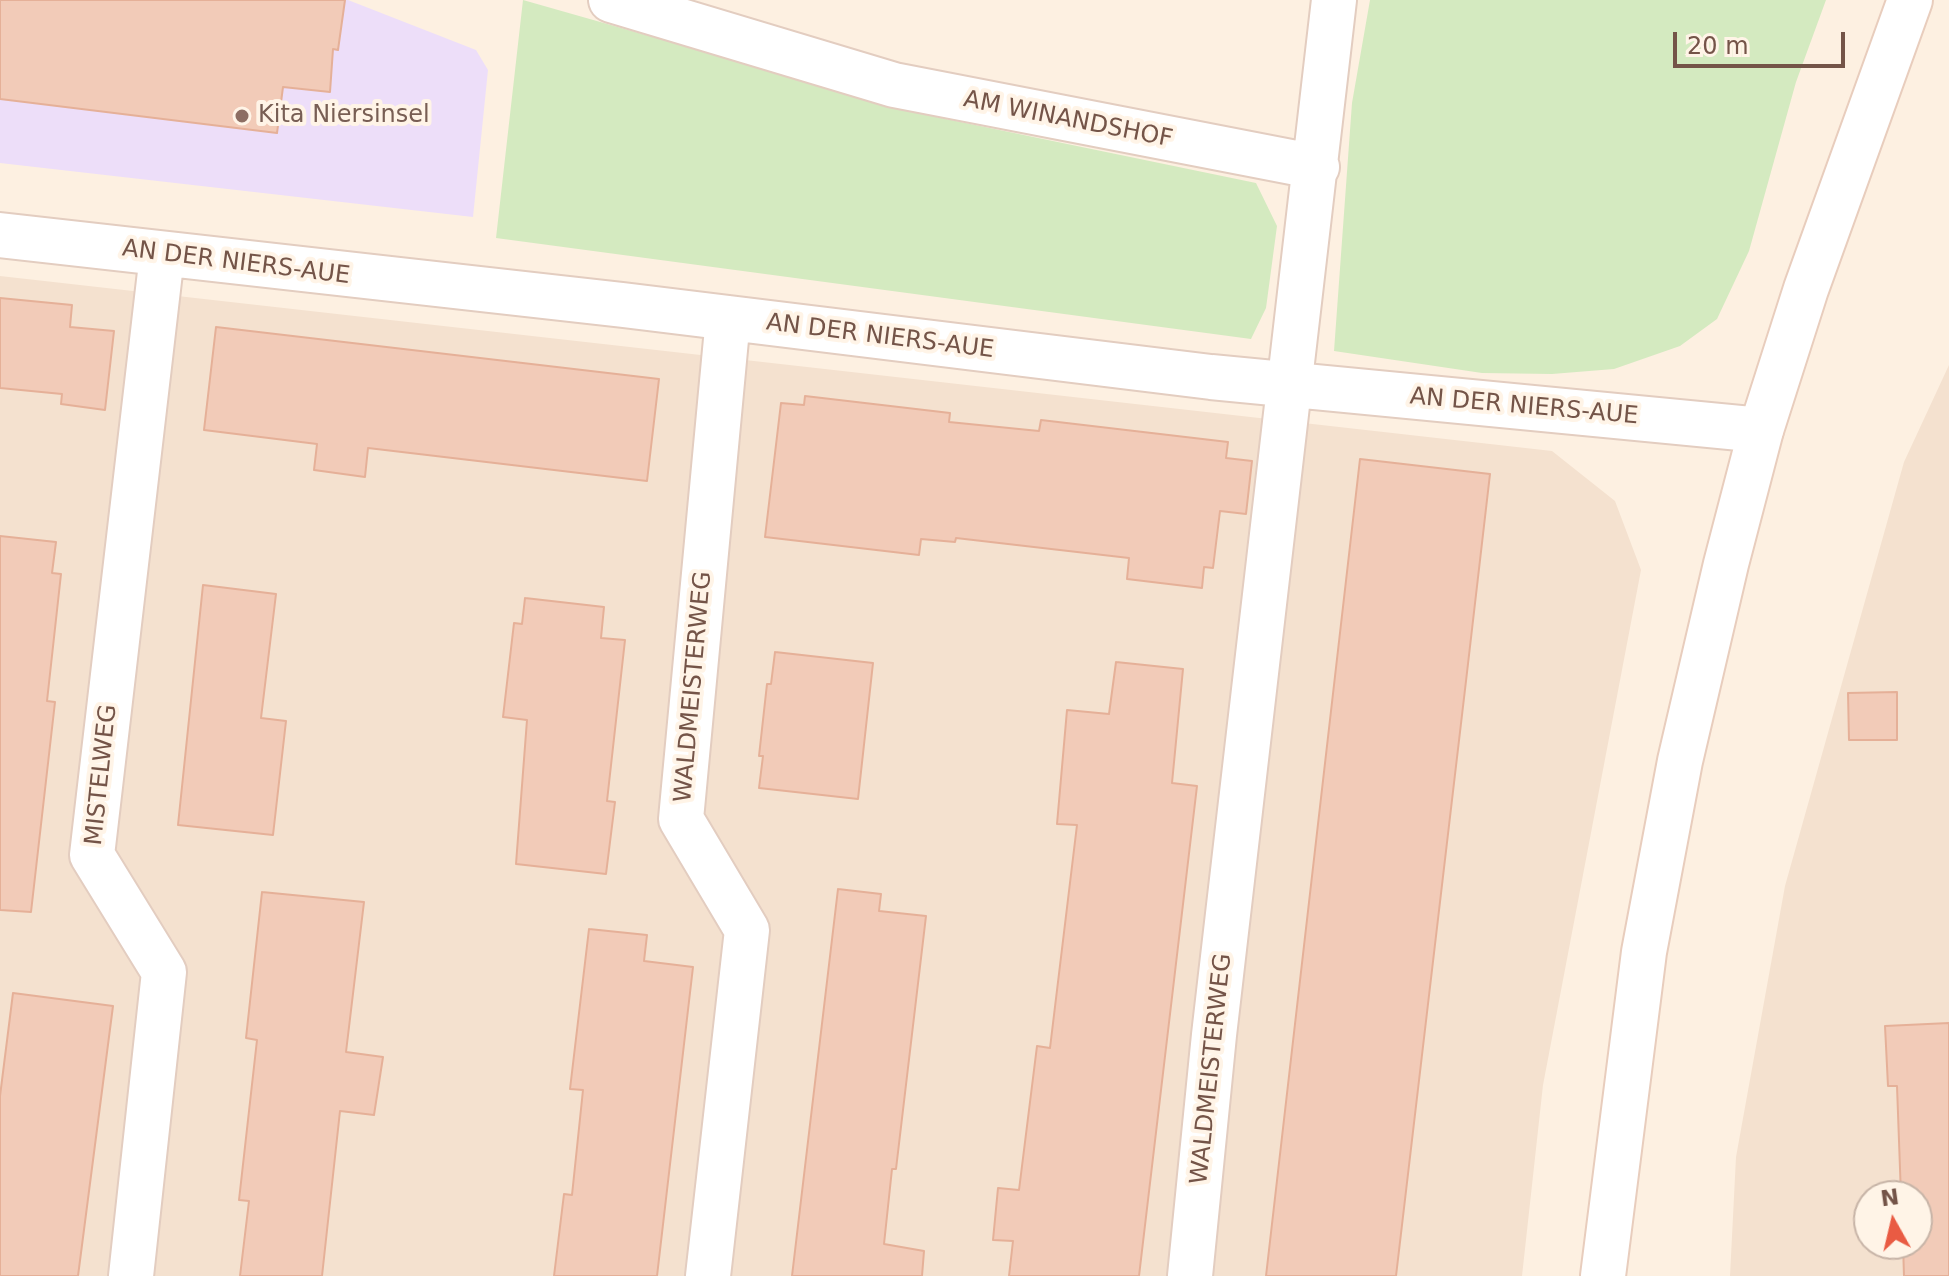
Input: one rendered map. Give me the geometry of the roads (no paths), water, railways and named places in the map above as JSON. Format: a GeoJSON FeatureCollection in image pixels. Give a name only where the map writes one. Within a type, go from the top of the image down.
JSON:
{"type":"FeatureCollection","features":[{"type":"Feature","properties":{"kind":"street","name":"AM WINANDSHOF"},"geometry":{"type":"LineString","coordinates":[[611,0],[894,85],[1317,167]]}},
{"type":"Feature","properties":{"kind":"street"},"geometry":{"type":"LineString","coordinates":[[1292,385],[1334,0]]}},
{"type":"Feature","properties":{"kind":"street"},"geometry":{"type":"LineString","coordinates":[[1603,1276],[1615,1160],[1647,937],[1680,761],[1726,564],[1761,430],[1806,289],[1910,0]]}},
{"type":"Feature","properties":{"kind":"street","name":"AN DER NIERS-AUE"},"geometry":{"type":"LineString","coordinates":[[0,235],[1292,385],[1761,430]]}},
{"type":"Feature","properties":{"kind":"street","name":"MISTELWEG"},"geometry":{"type":"LineString","coordinates":[[131,1276],[164,972],[92,855],[162,255]]}},
{"type":"Feature","properties":{"kind":"street","name":"WALDMEISTERWEG"},"geometry":{"type":"LineString","coordinates":[[708,1276],[747,930],[681,819],[728,318]]}},
{"type":"Feature","properties":{"kind":"street","name":"WALDMEISTERWEG"},"geometry":{"type":"LineString","coordinates":[[1190,1276],[1214,1035],[1292,385]]}},
{"type":"Feature","properties":{"kind":"place","name":"Kita Niersinsel"},"geometry":{"type":"Point","coordinates":[242,116]}}]}
